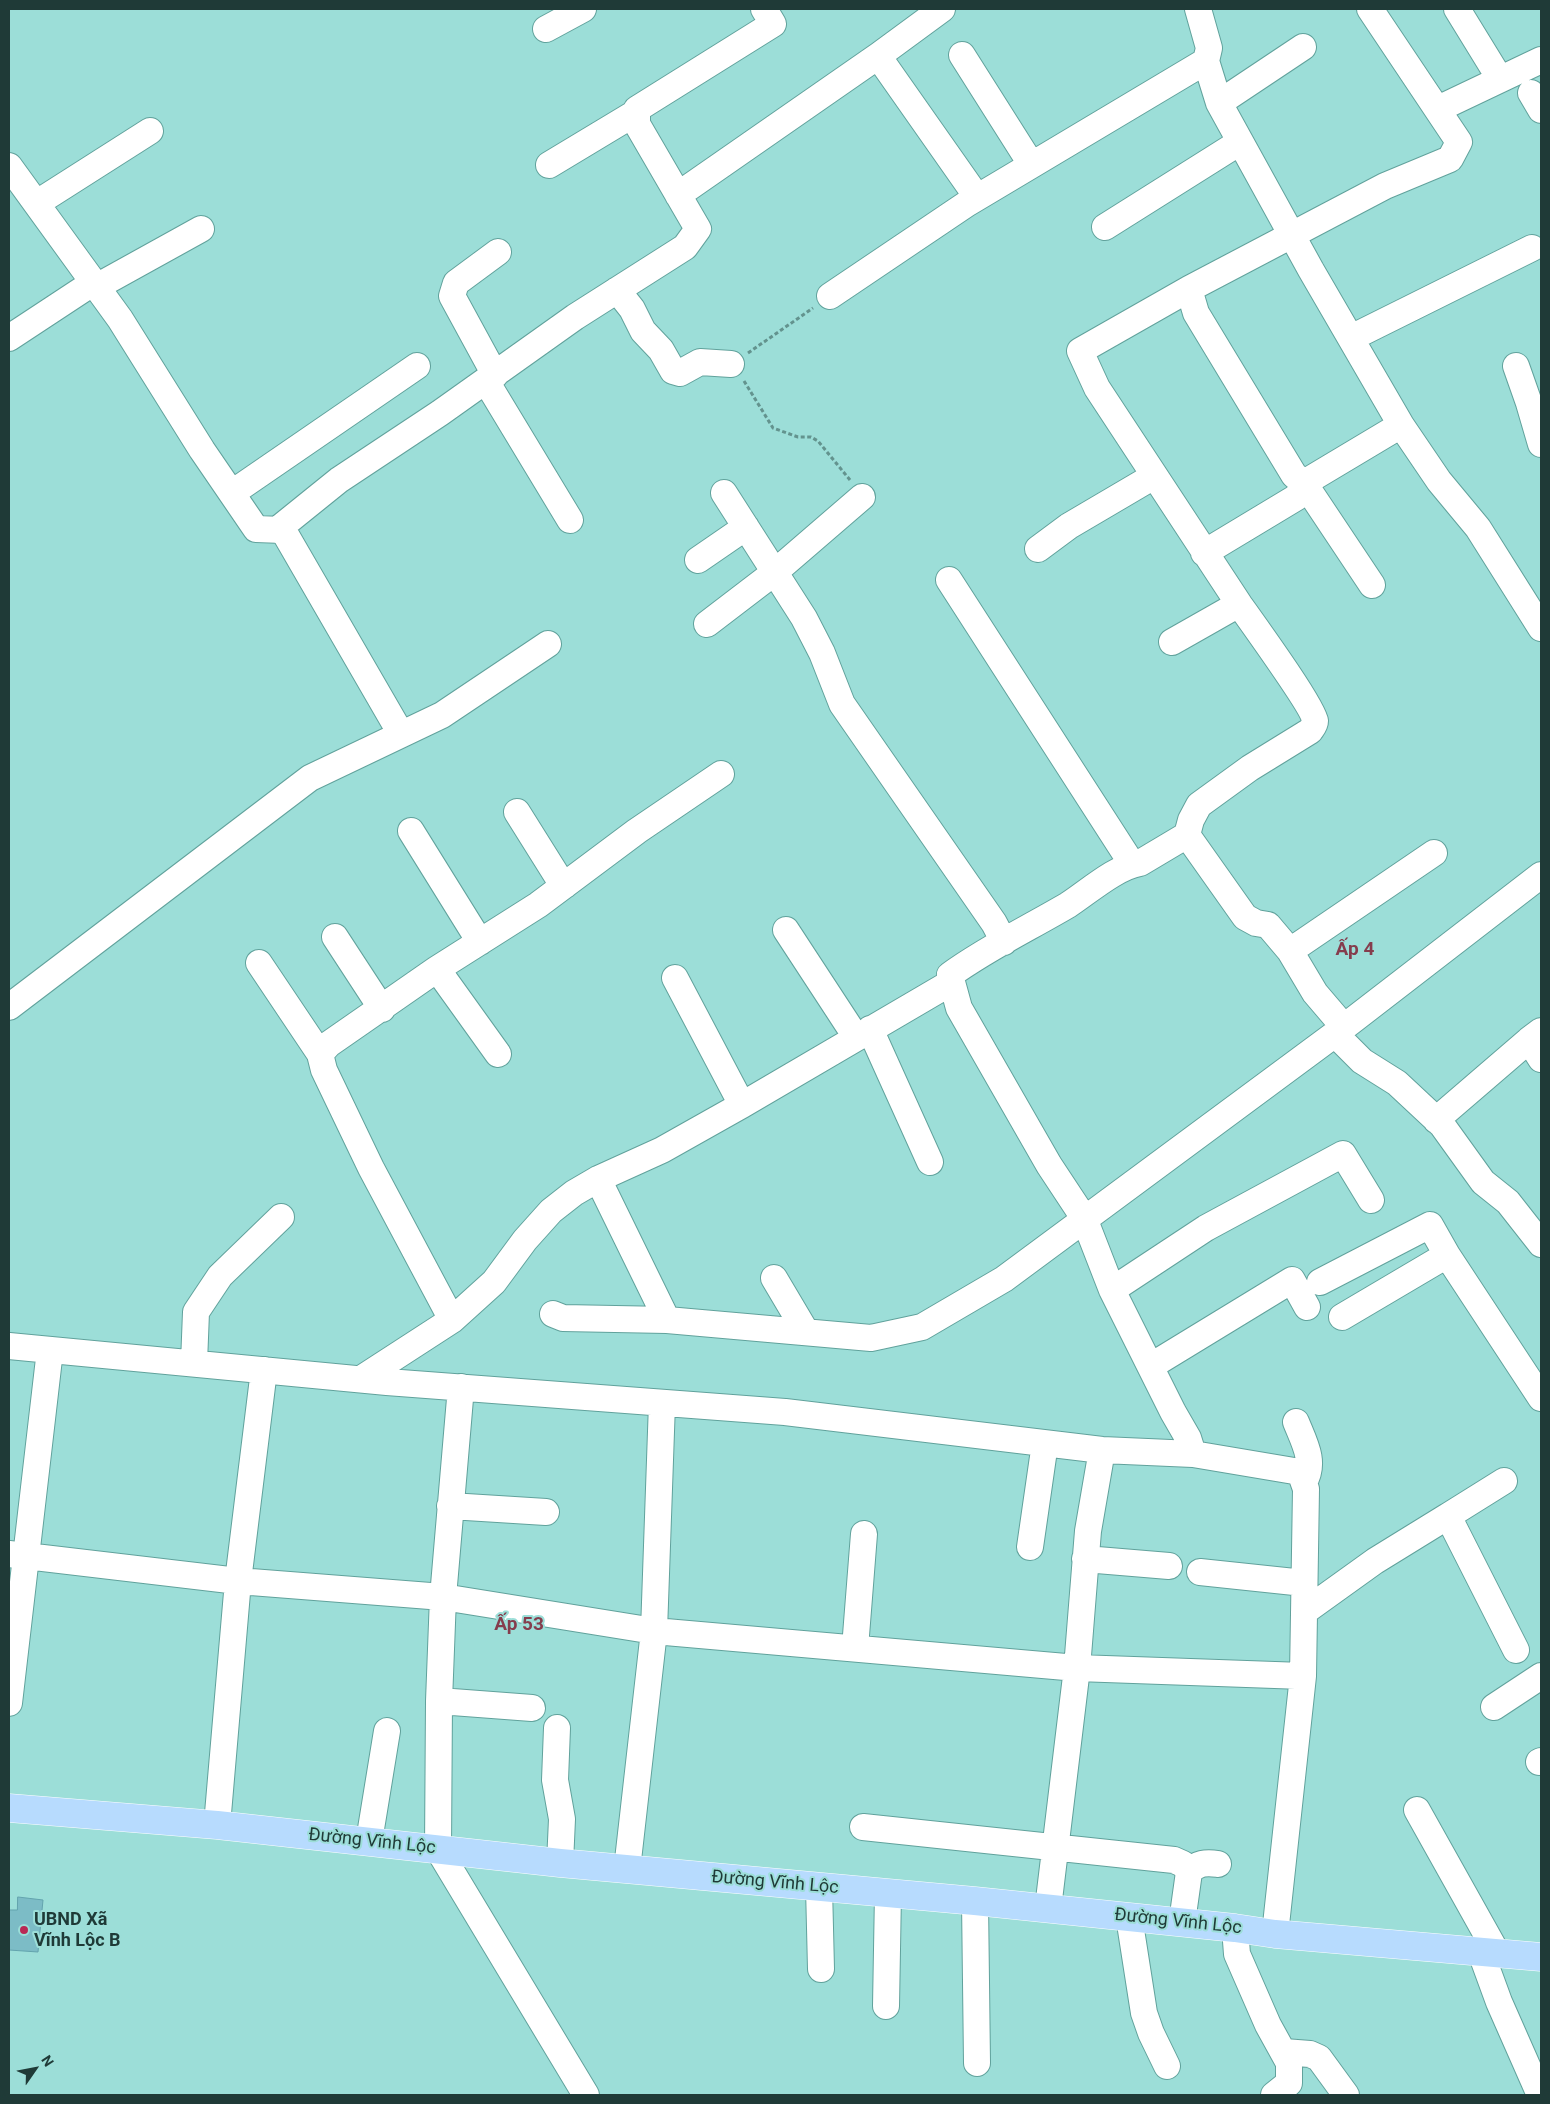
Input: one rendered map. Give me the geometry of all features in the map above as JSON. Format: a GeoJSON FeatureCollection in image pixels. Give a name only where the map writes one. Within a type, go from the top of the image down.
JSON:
{"type":"FeatureCollection","features":[{"type":"Feature","properties":{"kind":"main road","name":"Đường Vĩnh Lộc"},"geometry":{"type":"LineString","coordinates":[[9,1808],[217,1826],[560,1863],[1048,1908],[1275,1934],[1541,1956]]}},
{"type":"Feature","properties":{"kind":"street"},"geometry":{"type":"LineString","coordinates":[[546,29],[583,9]]}},
{"type":"Feature","properties":{"kind":"street"},"geometry":{"type":"LineString","coordinates":[[678,196],[942,9]]}},
{"type":"Feature","properties":{"kind":"street"},"geometry":{"type":"LineString","coordinates":[[1198,9],[1209,48],[1206,62],[1219,102],[1292,236],[1401,425],[1439,482],[1478,528],[1539,618]]}},
{"type":"Feature","properties":{"kind":"street"},"geometry":{"type":"LineString","coordinates":[[1193,1454],[1188,1438],[1112,1290],[1084,1218],[1049,1165],[959,1008],[950,975],[1132,864],[1140,863],[1187,835],[1191,820],[1199,805],[1250,768],[1310,731],[1315,723],[1315,718],[1301,695],[1204,553],[1097,388],[1080,351],[1188,289],[1385,186],[1450,159],[1459,142],[1370,9]]}},
{"type":"Feature","properties":{"kind":"street"},"geometry":{"type":"LineString","coordinates":[[1457,9],[1500,79]]}},
{"type":"Feature","properties":{"kind":"street"},"geometry":{"type":"LineString","coordinates":[[278,530],[339,480],[491,378],[576,317],[685,247],[698,229],[637,124],[637,109],[765,18]]}},
{"type":"Feature","properties":{"kind":"street"},"geometry":{"type":"LineString","coordinates":[[1219,102],[1303,47]]}},
{"type":"Feature","properties":{"kind":"street"},"geometry":{"type":"LineString","coordinates":[[962,55],[1032,164]]}},
{"type":"Feature","properties":{"kind":"street"},"geometry":{"type":"LineString","coordinates":[[878,56],[977,197]]}},
{"type":"Feature","properties":{"kind":"street"},"geometry":{"type":"LineString","coordinates":[[1438,109],[1541,60]]}},
{"type":"Feature","properties":{"kind":"street"},"geometry":{"type":"LineString","coordinates":[[830,296],[977,197],[1206,62]]}},
{"type":"Feature","properties":{"kind":"street"},"geometry":{"type":"LineString","coordinates":[[549,165],[637,112]]}},
{"type":"Feature","properties":{"kind":"street"},"geometry":{"type":"LineString","coordinates":[[37,203],[150,131]]}},
{"type":"Feature","properties":{"kind":"street"},"geometry":{"type":"LineString","coordinates":[[1104,227],[1240,142]]}},
{"type":"Feature","properties":{"kind":"street"},"geometry":{"type":"LineString","coordinates":[[11,174],[37,203],[96,284],[256,529],[283,530],[401,734]]}},
{"type":"Feature","properties":{"kind":"street"},"geometry":{"type":"LineString","coordinates":[[9,338],[96,284],[201,229]]}},
{"type":"Feature","properties":{"kind":"street"},"geometry":{"type":"LineString","coordinates":[[1351,338],[1532,248]]}},
{"type":"Feature","properties":{"kind":"street"},"geometry":{"type":"LineString","coordinates":[[498,252],[456,283],[452,296],[491,378],[570,520]]}},
{"type":"Feature","properties":{"kind":"street"},"geometry":{"type":"LineString","coordinates":[[1188,289],[1196,313],[1250,406],[1294,476],[1304,483],[1372,585]]}},
{"type":"Feature","properties":{"kind":"street"},"geometry":{"type":"LineString","coordinates":[[618,290],[632,309],[643,331],[661,350],[673,371],[680,373],[700,362],[731,364]]}},
{"type":"Feature","properties":{"kind":"street"},"geometry":{"type":"LineString","coordinates":[[232,494],[417,366]]}},
{"type":"Feature","properties":{"kind":"street"},"geometry":{"type":"LineString","coordinates":[[1516,366],[1541,444]]}},
{"type":"Feature","properties":{"kind":"street"},"geometry":{"type":"LineString","coordinates":[[1204,553],[1297,497],[1304,483],[1401,425]]}},
{"type":"Feature","properties":{"kind":"street"},"geometry":{"type":"LineString","coordinates":[[1038,549],[1069,526],[1154,476]]}},
{"type":"Feature","properties":{"kind":"street"},"geometry":{"type":"LineString","coordinates":[[724,493],[804,618],[822,653],[842,704],[994,923],[1004,942]]}},
{"type":"Feature","properties":{"kind":"street"},"geometry":{"type":"LineString","coordinates":[[707,624],[775,572],[862,497]]}},
{"type":"Feature","properties":{"kind":"street"},"geometry":{"type":"LineString","coordinates":[[698,560],[746,527]]}},
{"type":"Feature","properties":{"kind":"street"},"geometry":{"type":"LineString","coordinates":[[949,580],[1132,864]]}},
{"type":"Feature","properties":{"kind":"street"},"geometry":{"type":"LineString","coordinates":[[1172,642],[1239,604]]}},
{"type":"Feature","properties":{"kind":"street"},"geometry":{"type":"LineString","coordinates":[[9,1007],[310,778],[442,715],[548,644]]}},
{"type":"Feature","properties":{"kind":"street"},"geometry":{"type":"LineString","coordinates":[[320,1054],[329,1044],[437,970],[538,905],[637,831],[721,774]]}},
{"type":"Feature","properties":{"kind":"street"},"geometry":{"type":"LineString","coordinates":[[517,812],[559,879],[565,885]]}},
{"type":"Feature","properties":{"kind":"street"},"geometry":{"type":"LineString","coordinates":[[411,831],[480,942]]}},
{"type":"Feature","properties":{"kind":"street"},"geometry":{"type":"LineString","coordinates":[[1187,835],[1245,917],[1268,925],[1290,951],[1315,994],[1362,1061],[1397,1083],[1436,1120],[1483,1182],[1508,1202],[1541,1244]]}},
{"type":"Feature","properties":{"kind":"street"},"geometry":{"type":"LineString","coordinates":[[1290,951],[1434,853]]}},
{"type":"Feature","properties":{"kind":"street"},"geometry":{"type":"LineString","coordinates":[[553,1314],[563,1318],[667,1320],[871,1338],[922,1327],[1004,1279],[1084,1218],[1340,1031],[1541,875]]}},
{"type":"Feature","properties":{"kind":"street"},"geometry":{"type":"LineString","coordinates":[[786,930],[863,1033],[930,1162]]}},
{"type":"Feature","properties":{"kind":"street"},"geometry":{"type":"LineString","coordinates":[[335,938],[382,1009]]}},
{"type":"Feature","properties":{"kind":"street"},"geometry":{"type":"LineString","coordinates":[[259,962],[320,1054],[324,1070],[371,1168],[452,1320]]}},
{"type":"Feature","properties":{"kind":"street"},"geometry":{"type":"LineString","coordinates":[[437,970],[498,1054]]}},
{"type":"Feature","properties":{"kind":"street"},"geometry":{"type":"LineString","coordinates":[[675,978],[742,1105]]}},
{"type":"Feature","properties":{"kind":"street"},"geometry":{"type":"LineString","coordinates":[[361,1379],[452,1320],[494,1282],[525,1240],[551,1211],[598,1179],[662,1150],[952,982]]}},
{"type":"Feature","properties":{"kind":"street"},"geometry":{"type":"LineString","coordinates":[[1436,1120],[1537,1043]]}},
{"type":"Feature","properties":{"kind":"street"},"geometry":{"type":"LineString","coordinates":[[1112,1290],[1206,1228],[1343,1154],[1371,1200]]}},
{"type":"Feature","properties":{"kind":"street"},"geometry":{"type":"LineString","coordinates":[[598,1179],[667,1320]]}},
{"type":"Feature","properties":{"kind":"street"},"geometry":{"type":"LineString","coordinates":[[194,1364],[196,1312],[220,1276],[281,1217]]}},
{"type":"Feature","properties":{"kind":"street"},"geometry":{"type":"LineString","coordinates":[[1320,1282],[1430,1226],[1446,1255],[1541,1398]]}},
{"type":"Feature","properties":{"kind":"street"},"geometry":{"type":"LineString","coordinates":[[1342,1317],[1446,1255]]}},
{"type":"Feature","properties":{"kind":"street"},"geometry":{"type":"LineString","coordinates":[[774,1278],[806,1332]]}},
{"type":"Feature","properties":{"kind":"street"},"geometry":{"type":"LineString","coordinates":[[1151,1366],[1292,1280],[1307,1307]]}},
{"type":"Feature","properties":{"kind":"street"},"geometry":{"type":"LineString","coordinates":[[9,1346],[361,1379],[784,1412],[1102,1450],[1193,1454],[1300,1472],[1306,1489],[1303,1676],[1275,1934]]}},
{"type":"Feature","properties":{"kind":"street"},"geometry":{"type":"LineString","coordinates":[[9,1702],[17,1555],[50,1350]]}},
{"type":"Feature","properties":{"kind":"street"},"geometry":{"type":"LineString","coordinates":[[217,1826],[238,1581],[264,1370]]}},
{"type":"Feature","properties":{"kind":"street"},"geometry":{"type":"LineString","coordinates":[[461,1387],[443,1597],[439,1701],[438,1849],[586,2095]]}},
{"type":"Feature","properties":{"kind":"street"},"geometry":{"type":"LineString","coordinates":[[627,1869],[654,1631],[662,1403]]}},
{"type":"Feature","properties":{"kind":"street"},"geometry":{"type":"LineString","coordinates":[[1296,1422],[1310,1459],[1309,1472],[1304,1482]]}},
{"type":"Feature","properties":{"kind":"street"},"geometry":{"type":"LineString","coordinates":[[1030,1547],[1045,1443]]}},
{"type":"Feature","properties":{"kind":"street"},"geometry":{"type":"LineString","coordinates":[[1048,1908],[1077,1668],[1088,1531],[1102,1450]]}},
{"type":"Feature","properties":{"kind":"street"},"geometry":{"type":"LineString","coordinates":[[1304,1612],[1374,1560],[1504,1481]]}},
{"type":"Feature","properties":{"kind":"street"},"geometry":{"type":"LineString","coordinates":[[450,1506],[546,1512]]}},
{"type":"Feature","properties":{"kind":"street"},"geometry":{"type":"LineString","coordinates":[[1448,1516],[1516,1650]]}},
{"type":"Feature","properties":{"kind":"street"},"geometry":{"type":"LineString","coordinates":[[855,1648],[864,1534]]}},
{"type":"Feature","properties":{"kind":"street"},"geometry":{"type":"LineString","coordinates":[[17,1555],[238,1581],[443,1597],[654,1631],[1077,1668],[1303,1676]]}},
{"type":"Feature","properties":{"kind":"street"},"geometry":{"type":"LineString","coordinates":[[1085,1559],[1169,1566]]}},
{"type":"Feature","properties":{"kind":"street"},"geometry":{"type":"LineString","coordinates":[[1200,1572],[1304,1583]]}},
{"type":"Feature","properties":{"kind":"street"},"geometry":{"type":"LineString","coordinates":[[1494,1707],[1541,1676]]}},
{"type":"Feature","properties":{"kind":"street"},"geometry":{"type":"LineString","coordinates":[[439,1701],[532,1708]]}},
{"type":"Feature","properties":{"kind":"street"},"geometry":{"type":"LineString","coordinates":[[557,1728],[555,1780],[562,1819],[560,1863]]}},
{"type":"Feature","properties":{"kind":"street"},"geometry":{"type":"LineString","coordinates":[[370,1841],[387,1730]]}},
{"type":"Feature","properties":{"kind":"street"},"geometry":{"type":"LineString","coordinates":[[1417,1810],[1488,1951],[1499,2002],[1540,2095]]}},
{"type":"Feature","properties":{"kind":"street"},"geometry":{"type":"LineString","coordinates":[[863,1827],[1174,1860],[1183,1864],[1189,1872]]}},
{"type":"Feature","properties":{"kind":"street"},"geometry":{"type":"LineString","coordinates":[[1182,1922],[1189,1872],[1200,1864],[1218,1864]]}},
{"type":"Feature","properties":{"kind":"street"},"geometry":{"type":"LineString","coordinates":[[819,1887],[821,1969]]}},
{"type":"Feature","properties":{"kind":"street"},"geometry":{"type":"LineString","coordinates":[[886,2006],[888,1893]]}},
{"type":"Feature","properties":{"kind":"street"},"geometry":{"type":"LineString","coordinates":[[975,1901],[977,2063]]}},
{"type":"Feature","properties":{"kind":"street"},"geometry":{"type":"LineString","coordinates":[[1129,1917],[1144,2013],[1151,2033],[1167,2066]]}},
{"type":"Feature","properties":{"kind":"street"},"geometry":{"type":"LineString","coordinates":[[1235,1928],[1237,1954],[1268,2025],[1290,2063],[1289,2083],[1274,2095]]}},
{"type":"Feature","properties":{"kind":"street"},"geometry":{"type":"LineString","coordinates":[[1284,2052],[1310,2054],[1319,2058],[1346,2095]]}},
{"type":"Feature","properties":{"kind":"path"},"geometry":{"type":"LineString","coordinates":[[830,296],[731,364],[772,428],[798,437],[811,437],[818,441],[862,497]]}},
{"type":"Feature","properties":{"kind":"building","name":"UBND Xã Vĩnh Lộc B"},"geometry":{"type":"Polygon","coordinates":[[[18,1897],[43,1900],[38,1952],[9,1950],[9,1910],[17,1910],[18,1897]]]}},
{"type":"Feature","properties":{"kind":"place","name":"UBND Xã Vĩnh Lộc B"},"geometry":{"type":"Point","coordinates":[24,1930]}},
{"type":"Feature","properties":{"kind":"district","name":"Ấp 4"},"geometry":{"type":"Point","coordinates":[1355,950]}},
{"type":"Feature","properties":{"kind":"district","name":"Ấp 53"},"geometry":{"type":"Point","coordinates":[519,1625]}}]}
